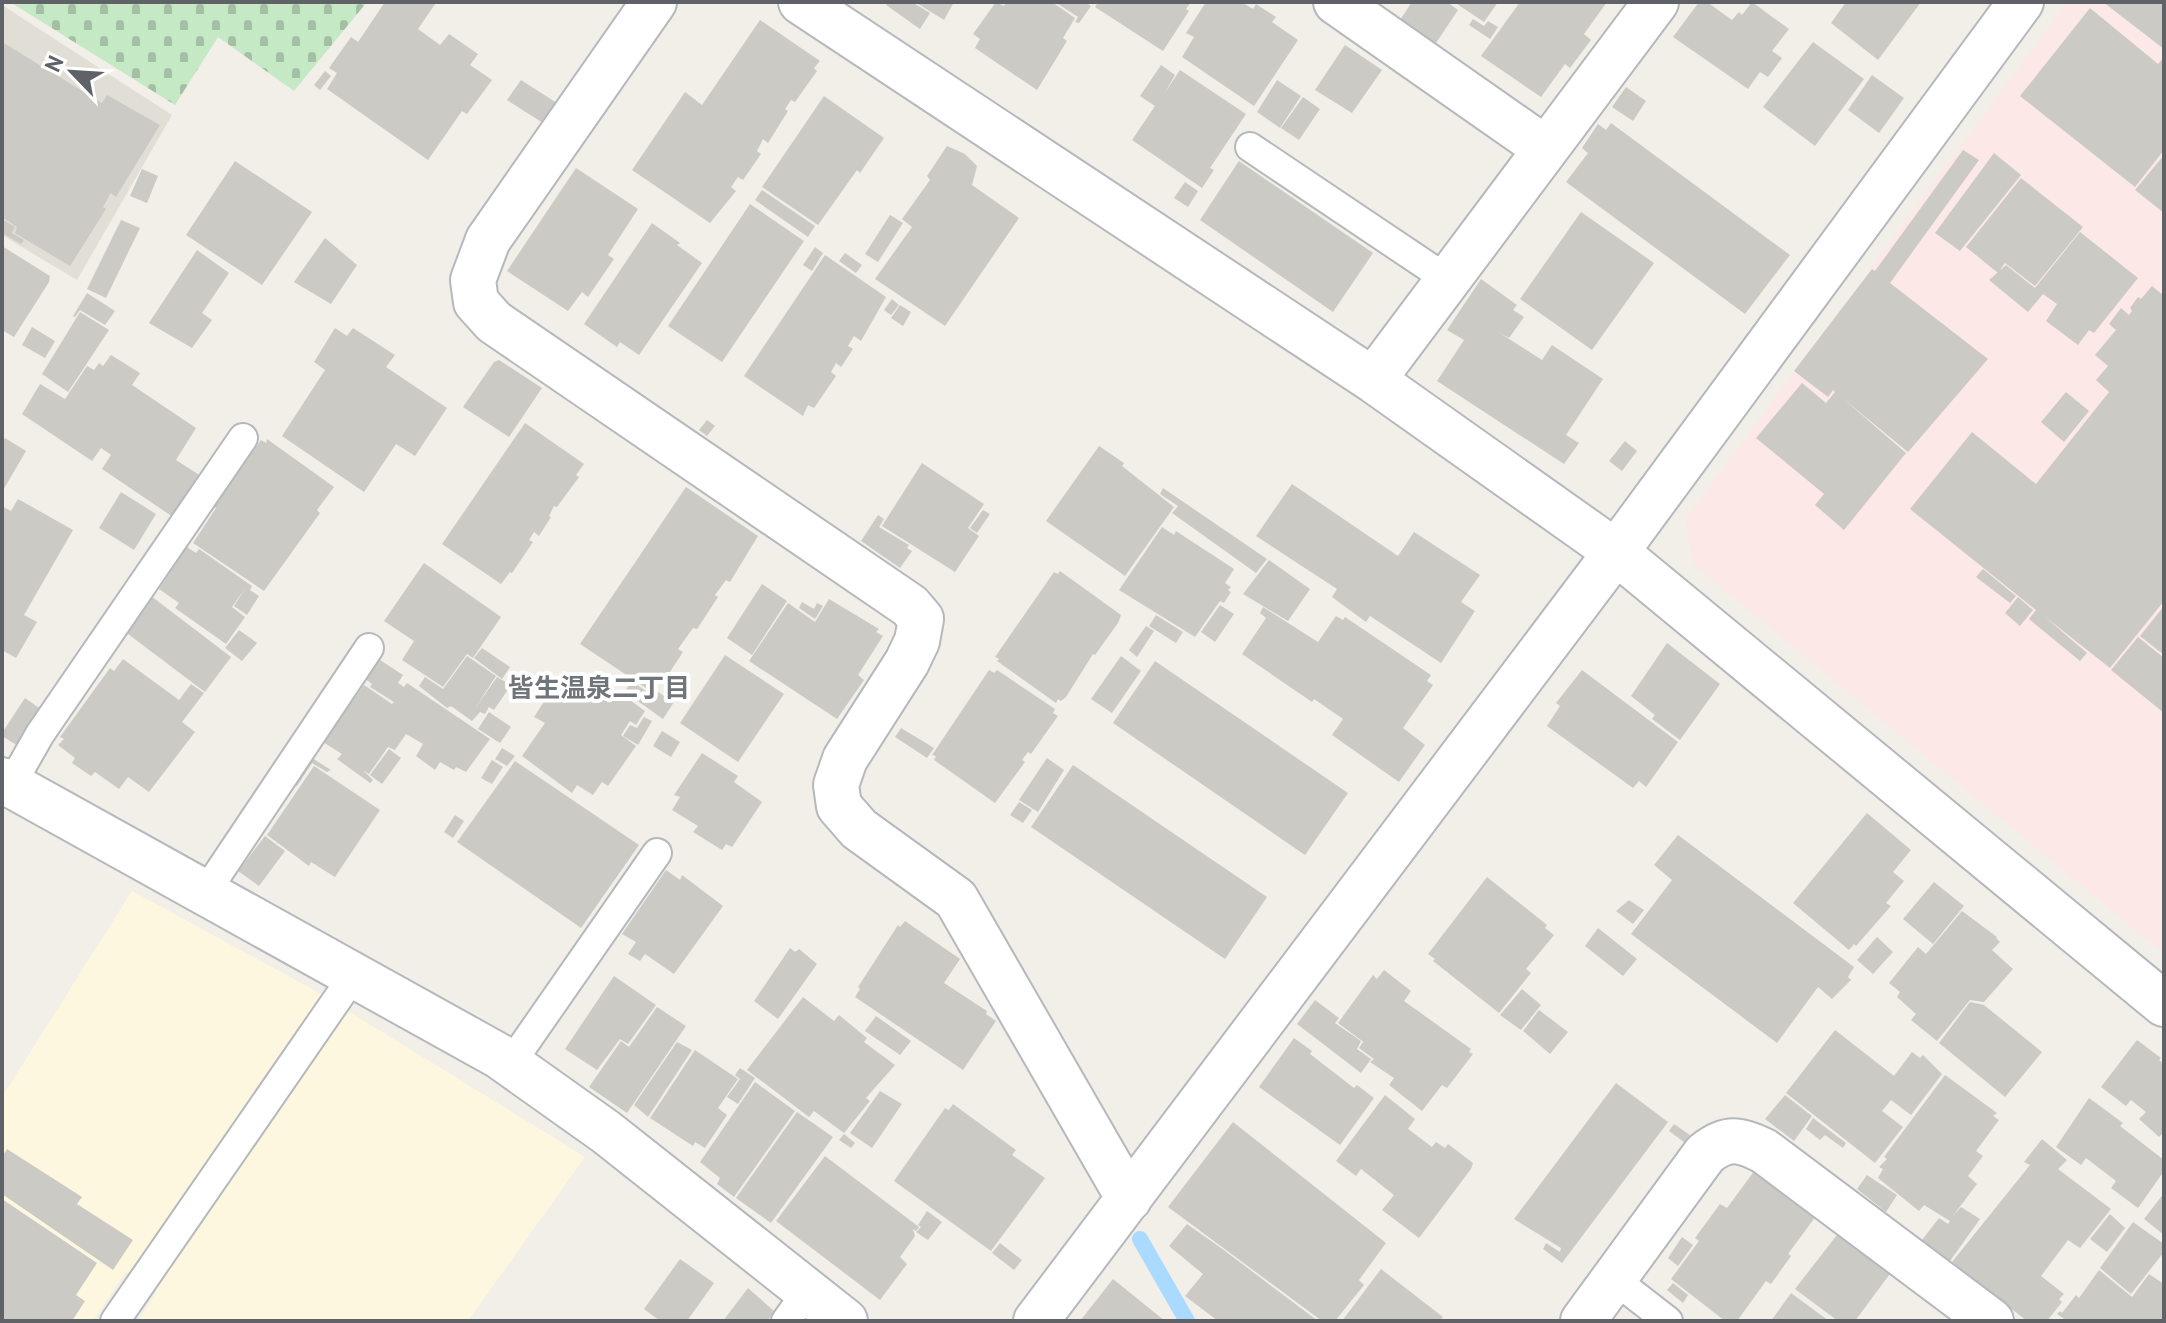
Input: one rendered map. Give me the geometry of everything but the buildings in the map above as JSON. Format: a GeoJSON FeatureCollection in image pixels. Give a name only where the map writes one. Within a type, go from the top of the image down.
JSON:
{"type":"FeatureCollection","features":[{"type":"Feature","properties":{"kind":"street"},"geometry":{"type":"LineString","coordinates":[[654,2],[488,240],[473,280],[476,302],[494,322],[910,606],[921,619],[917,641],[907,662],[845,759],[836,785],[839,806],[859,829],[956,899],[1129,1199]]}},
{"type":"Feature","properties":{"kind":"street"},"geometry":{"type":"LineString","coordinates":[[801,2],[1373,380],[1616,552],[2164,1004]]}},
{"type":"Feature","properties":{"kind":"street"},"geometry":{"type":"LineString","coordinates":[[1336,2],[1546,149]]}},
{"type":"Feature","properties":{"kind":"street"},"geometry":{"type":"LineString","coordinates":[[1373,380],[1656,2]]}},
{"type":"Feature","properties":{"kind":"street"},"geometry":{"type":"LineString","coordinates":[[1036,1321],[1616,552],[2021,2]]}},
{"type":"Feature","properties":{"kind":"street"},"geometry":{"type":"LineString","coordinates":[[7,782],[511,1063],[606,1132],[797,1306],[845,1321]]}},
{"type":"Feature","properties":{"kind":"street"},"geometry":{"type":"LineString","coordinates":[[1583,1321],[1705,1154],[1731,1139],[1747,1142],[1764,1151],[1991,1321]]}},
{"type":"Feature","properties":{"kind":"lane"},"geometry":{"type":"LineString","coordinates":[[1250,147],[1448,280]]}},
{"type":"Feature","properties":{"kind":"lane"},"geometry":{"type":"LineString","coordinates":[[7,782],[243,438]]}},
{"type":"Feature","properties":{"kind":"lane"},"geometry":{"type":"LineString","coordinates":[[205,893],[369,648]]}},
{"type":"Feature","properties":{"kind":"lane"},"geometry":{"type":"LineString","coordinates":[[511,1063],[657,853]]}},
{"type":"Feature","properties":{"kind":"lane"},"geometry":{"type":"LineString","coordinates":[[115,1321],[354,975]]}},
{"type":"Feature","properties":{"kind":"lane"},"geometry":{"type":"LineString","coordinates":[[1614,1279],[1668,1321]]}},
{"type":"Feature","properties":{"kind":"shaded area"},"geometry":{"type":"Polygon","coordinates":[[[2067,2],[2164,2],[2164,954],[1693,564],[1686,519],[2067,2]]]}},
{"type":"Feature","properties":{"kind":"shaded area"},"geometry":{"type":"Polygon","coordinates":[[[2,5],[172,115],[77,280],[2,235],[2,5]]]}},
{"type":"Feature","properties":{"kind":"shaded area"},"geometry":{"type":"Polygon","coordinates":[[[132,891],[314,990],[585,1157],[468,1321],[138,1321],[156,1292],[126,1272],[93,1321],[2,1321],[2,1097],[132,891]]]}},
{"type":"Feature","properties":{"kind":"green space"},"geometry":{"type":"Polygon","coordinates":[[[10,2],[367,2],[294,91],[218,37],[175,105],[10,2]]]}},
{"type":"Feature","properties":{"kind":"waterway"},"geometry":{"type":"LineString","coordinates":[[1140,1239],[1187,1321]]}},
{"type":"Feature","properties":{"kind":"district","name":"皆生温泉二丁目"},"geometry":{"type":"Point","coordinates":[599,687]}}]}
